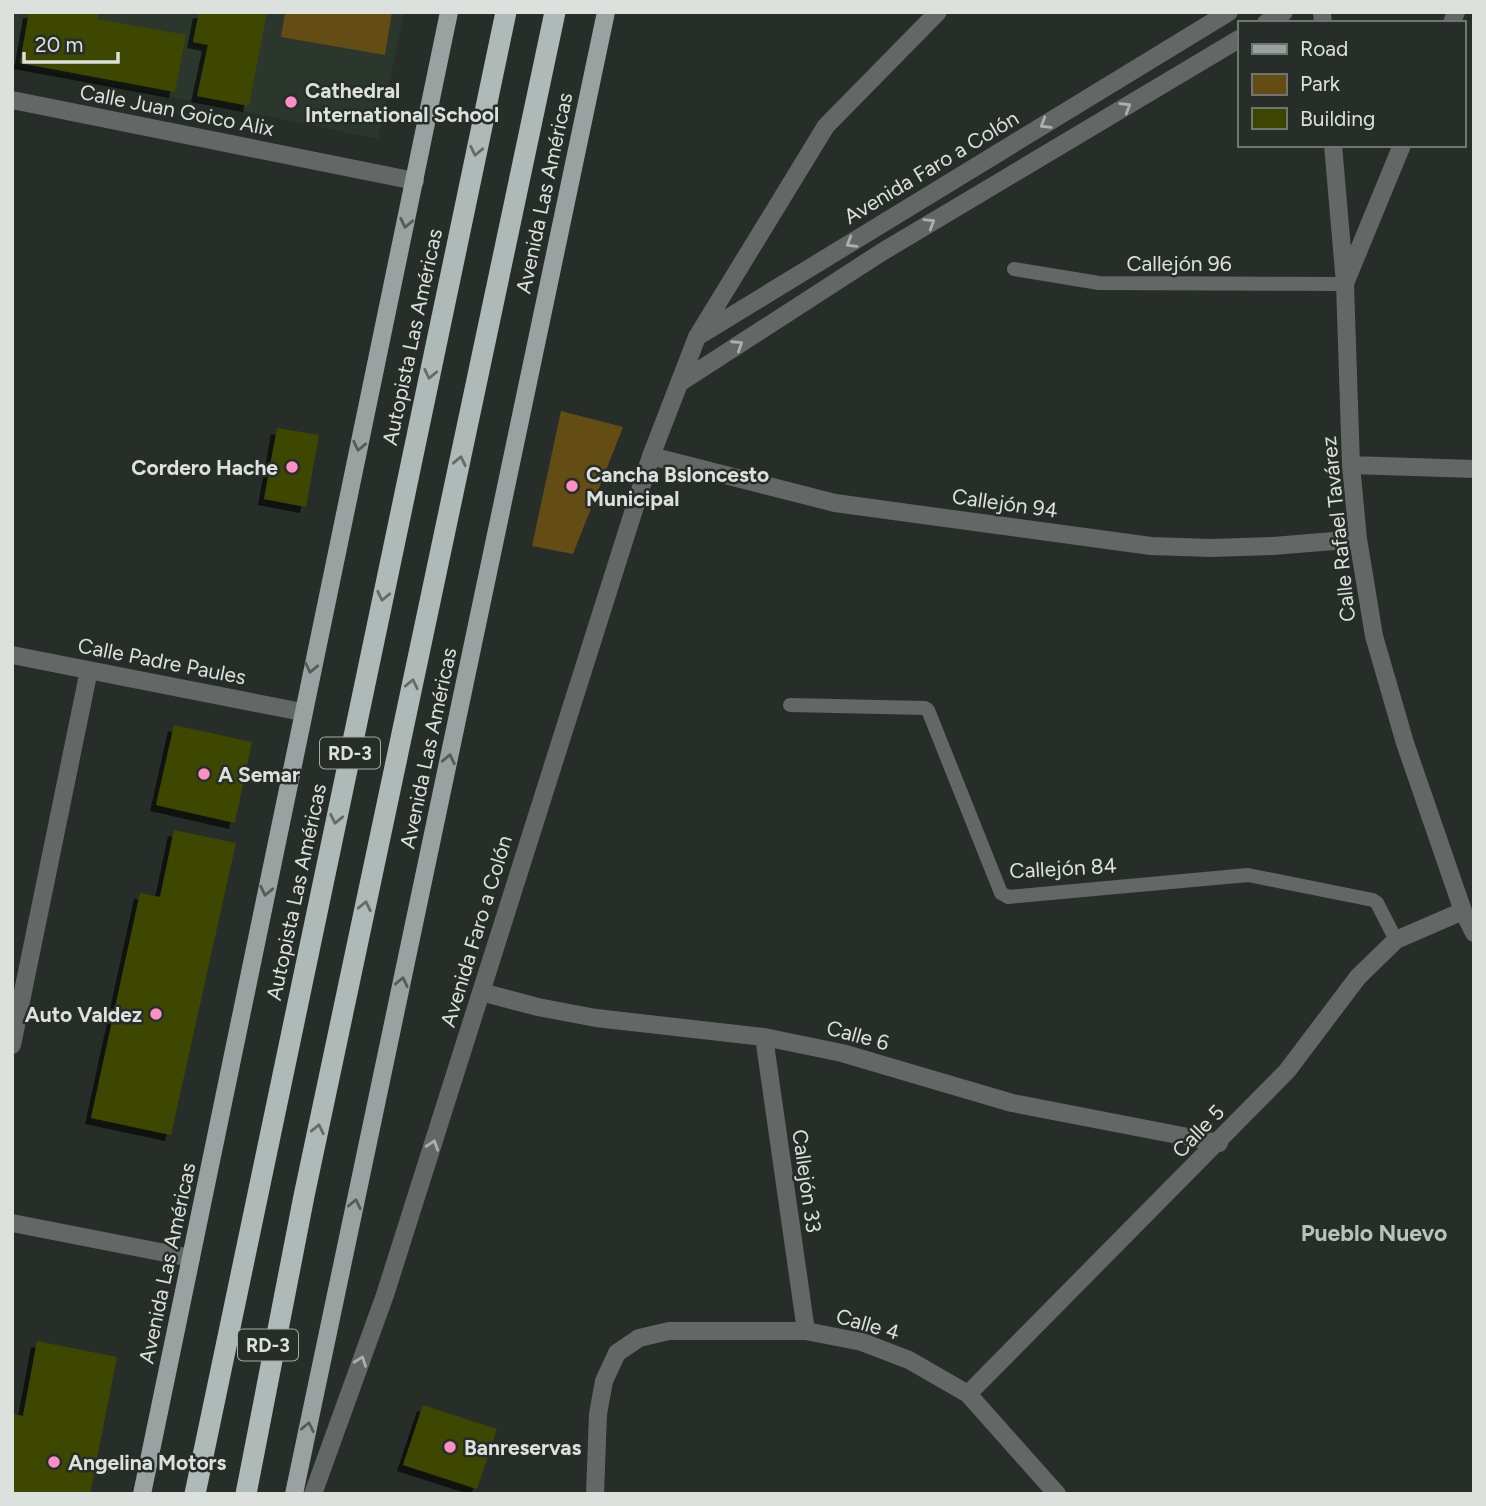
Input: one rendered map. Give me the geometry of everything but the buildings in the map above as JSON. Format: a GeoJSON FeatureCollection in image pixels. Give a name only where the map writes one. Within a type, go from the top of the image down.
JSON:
{"type":"FeatureCollection","features":[{"type":"Feature","properties":{"kind":"highway","name":"Autopista Las Américas"},"geometry":{"type":"LineString","coordinates":[[195,1494],[506,12]]}},
{"type":"Feature","properties":{"kind":"highway","name":"RD-3"},"geometry":{"type":"LineString","coordinates":[[246,1494],[304,1196],[555,12]]}},
{"type":"Feature","properties":{"kind":"highway","name":"RD-3"},"geometry":{"type":"LineString","coordinates":[[232,1494],[304,1196]]}},
{"type":"Feature","properties":{"kind":"main road","name":"Avenida Las Américas"},"geometry":{"type":"LineString","coordinates":[[142,1494],[449,12]]}},
{"type":"Feature","properties":{"kind":"main road","name":"Avenida Las Américas"},"geometry":{"type":"LineString","coordinates":[[294,1494],[606,12]]}},
{"type":"Feature","properties":{"kind":"street"},"geometry":{"type":"LineString","coordinates":[[697,337],[825,126],[938,12]]}},
{"type":"Feature","properties":{"kind":"street","name":"Avenida Faro a Colón"},"geometry":{"type":"LineString","coordinates":[[313,1494],[385,1295],[651,456],[697,337],[1229,12]]}},
{"type":"Feature","properties":{"kind":"street"},"geometry":{"type":"LineString","coordinates":[[681,382],[882,252],[1238,40]]}},
{"type":"Feature","properties":{"kind":"street","name":"Calle Juan Goico Alix"},"geometry":{"type":"LineString","coordinates":[[12,100],[415,181]]}},
{"type":"Feature","properties":{"kind":"street","name":"Calle Rafael Tavárez"},"geometry":{"type":"LineString","coordinates":[[1333,147],[1345,284],[1351,465],[1358,539],[1374,636],[1405,743],[1463,911],[1474,933]]}},
{"type":"Feature","properties":{"kind":"street"},"geometry":{"type":"LineString","coordinates":[[1345,284],[1401,147]]}},
{"type":"Feature","properties":{"kind":"street","name":"Callejón 94"},"geometry":{"type":"LineString","coordinates":[[651,456],[835,503],[1151,545],[1236,547],[1358,539]]}},
{"type":"Feature","properties":{"kind":"street"},"geometry":{"type":"LineString","coordinates":[[1351,465],[1474,469]]}},
{"type":"Feature","properties":{"kind":"street","name":"Calle Padre Paules"},"geometry":{"type":"LineString","coordinates":[[12,655],[302,712]]}},
{"type":"Feature","properties":{"kind":"street"},"geometry":{"type":"LineString","coordinates":[[12,1045],[89,670]]}},
{"type":"Feature","properties":{"kind":"street","name":"Calle 5"},"geometry":{"type":"LineString","coordinates":[[968,1394],[1219,1143],[1287,1071],[1358,977],[1396,940],[1463,911]]}},
{"type":"Feature","properties":{"kind":"street","name":"Calle 6"},"geometry":{"type":"LineString","coordinates":[[481,992],[596,1018],[764,1037],[842,1053],[1012,1103],[1219,1143]]}},
{"type":"Feature","properties":{"kind":"street","name":"Callejón 33"},"geometry":{"type":"LineString","coordinates":[[764,1037],[806,1331]]}},
{"type":"Feature","properties":{"kind":"street"},"geometry":{"type":"LineString","coordinates":[[12,1223],[191,1258]]}},
{"type":"Feature","properties":{"kind":"street","name":"Calle 4"},"geometry":{"type":"LineString","coordinates":[[595,1494],[598,1414],[604,1381],[617,1353],[639,1338],[669,1331],[806,1331],[862,1342],[909,1360],[968,1394],[1057,1494]]}},
{"type":"Feature","properties":{"kind":"lane","name":"Callejón 96"},"geometry":{"type":"LineString","coordinates":[[1014,269],[1099,283],[1345,284]]}},
{"type":"Feature","properties":{"kind":"lane","name":"Callejón 84"},"geometry":{"type":"LineString","coordinates":[[790,705],[928,710],[1004,895],[1248,876],[1373,900],[1396,940]]}},
{"type":"Feature","properties":{"kind":"shaded area","name":"Cathedral International School"},"geometry":{"type":"Polygon","coordinates":[[[12,12],[404,12],[378,139],[12,64],[12,12]]]}},
{"type":"Feature","properties":{"kind":"green space"},"geometry":{"type":"Polygon","coordinates":[[[285,12],[392,12],[385,55],[281,37],[285,12]]]}},
{"type":"Feature","properties":{"kind":"green space","name":"Cancha Bsloncesto Municipal"},"geometry":{"type":"Polygon","coordinates":[[[561,411],[623,427],[573,554],[532,546],[561,411]]]}},
{"type":"Feature","properties":{"kind":"place","name":"Cathedral International School"},"geometry":{"type":"Point","coordinates":[291,102]}},
{"type":"Feature","properties":{"kind":"place","name":"Cordero Hache"},"geometry":{"type":"Point","coordinates":[292,467]}},
{"type":"Feature","properties":{"kind":"place","name":"Cancha Bsloncesto Municipal"},"geometry":{"type":"Point","coordinates":[572,486]}},
{"type":"Feature","properties":{"kind":"place","name":"A Semar"},"geometry":{"type":"Point","coordinates":[204,774]}},
{"type":"Feature","properties":{"kind":"place","name":"Auto Valdez"},"geometry":{"type":"Point","coordinates":[156,1014]}},
{"type":"Feature","properties":{"kind":"place","name":"Banreservas"},"geometry":{"type":"Point","coordinates":[450,1447]}},
{"type":"Feature","properties":{"kind":"place","name":"Angelina Motors"},"geometry":{"type":"Point","coordinates":[54,1462]}},
{"type":"Feature","properties":{"kind":"district","name":"Pueblo Nuevo"},"geometry":{"type":"Point","coordinates":[1374,1233]}}]}
